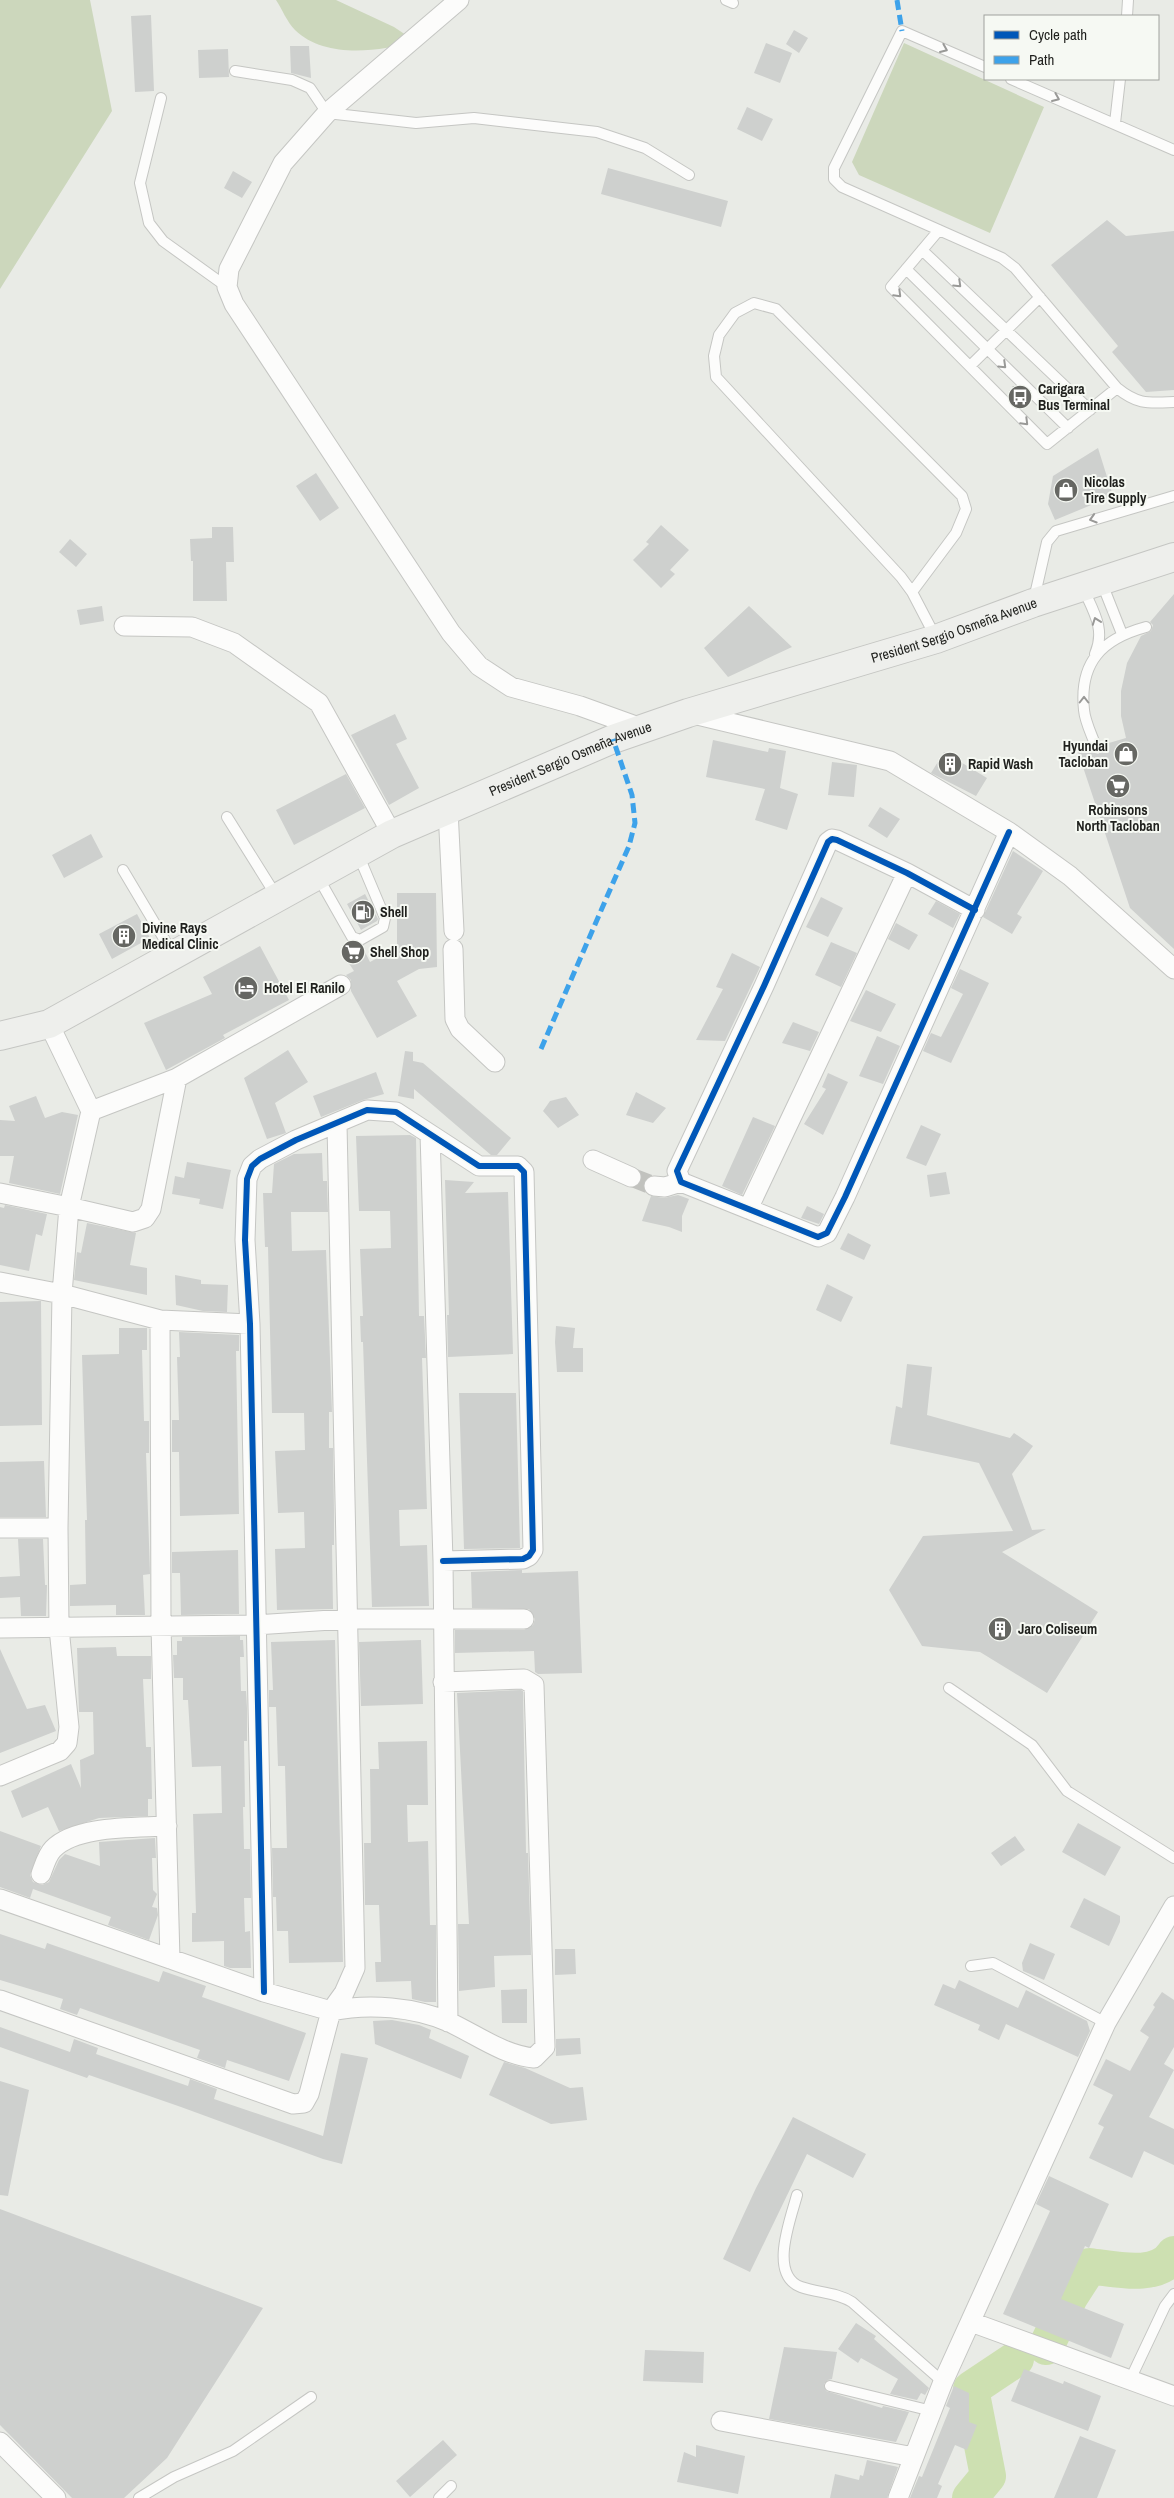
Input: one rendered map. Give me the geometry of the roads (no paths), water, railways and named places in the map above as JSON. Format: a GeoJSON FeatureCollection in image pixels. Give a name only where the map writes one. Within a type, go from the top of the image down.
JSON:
{"type":"FeatureCollection","features":[{"type":"Feature","properties":{"kind":"main road","name":"President Sergio Osmeña Avenue"},"geometry":{"type":"LineString","coordinates":[[0,1036],[48,1024],[392,834],[641,728],[936,639],[1033,603],[1174,557]]}},
{"type":"Feature","properties":{"kind":"street"},"geometry":{"type":"LineString","coordinates":[[459,0],[327,113],[283,163],[229,269],[227,287],[234,304],[451,633],[479,666],[511,687],[580,706],[641,728]]}},
{"type":"Feature","properties":{"kind":"street"},"geometry":{"type":"LineString","coordinates":[[124,626],[192,626],[234,644],[319,703],[392,834]]}},
{"type":"Feature","properties":{"kind":"street"},"geometry":{"type":"LineString","coordinates":[[688,713],[890,761],[1009,832],[1070,876],[1174,969]]}},
{"type":"Feature","properties":{"kind":"street"},"geometry":{"type":"LineString","coordinates":[[448,810],[454,931]]}},
{"type":"Feature","properties":{"kind":"street"},"geometry":{"type":"LineString","coordinates":[[654,1186],[665,1187],[681,1182],[818,1236],[827,1233],[1009,832]]}},
{"type":"Feature","properties":{"kind":"street"},"geometry":{"type":"LineString","coordinates":[[681,1182],[677,1171],[828,842],[837,840],[907,873],[975,910]]}},
{"type":"Feature","properties":{"kind":"street"},"geometry":{"type":"LineString","coordinates":[[748,1209],[907,873]]}},
{"type":"Feature","properties":{"kind":"street"},"geometry":{"type":"LineString","coordinates":[[453,950],[454,1019],[460,1029],[495,1062]]}},
{"type":"Feature","properties":{"kind":"street"},"geometry":{"type":"LineString","coordinates":[[91,1111],[177,1078],[341,985]]}},
{"type":"Feature","properties":{"kind":"street"},"geometry":{"type":"LineString","coordinates":[[0,1776],[60,1751],[67,1743],[69,1727],[59,1628],[58,1528],[62,1294],[69,1207],[91,1111],[48,1024]]}},
{"type":"Feature","properties":{"kind":"street"},"geometry":{"type":"LineString","coordinates":[[0,1193],[133,1222],[145,1218],[151,1209],[177,1078]]}},
{"type":"Feature","properties":{"kind":"street"},"geometry":{"type":"LineString","coordinates":[[264,1992],[250,1324],[245,1240],[247,1179],[252,1166],[260,1159],[296,1140],[367,1110],[396,1112],[479,1166],[518,1166],[524,1172],[533,1550],[523,1559],[443,1561]]}},
{"type":"Feature","properties":{"kind":"street"},"geometry":{"type":"LineString","coordinates":[[0,2000],[293,2104],[304,2103],[309,2094],[332,2011],[344,1993],[355,1968],[337,1124]]}},
{"type":"Feature","properties":{"kind":"street"},"geometry":{"type":"LineString","coordinates":[[430,1134],[443,1561],[442,1621],[448,2022]]}},
{"type":"Feature","properties":{"kind":"street"},"geometry":{"type":"LineString","coordinates":[[593,1160],[631,1177]]}},
{"type":"Feature","properties":{"kind":"street"},"geometry":{"type":"LineString","coordinates":[[0,1282],[62,1294],[160,1320],[250,1324]]}},
{"type":"Feature","properties":{"kind":"street"},"geometry":{"type":"LineString","coordinates":[[160,1320],[161,1626],[170,1959]]}},
{"type":"Feature","properties":{"kind":"street"},"geometry":{"type":"LineString","coordinates":[[0,1528],[58,1528]]}},
{"type":"Feature","properties":{"kind":"street"},"geometry":{"type":"LineString","coordinates":[[0,1628],[256,1625],[347,1619],[524,1620]]}},
{"type":"Feature","properties":{"kind":"street"},"geometry":{"type":"LineString","coordinates":[[0,1899],[264,1992],[332,2011],[354,2006],[421,2012],[448,2022],[517,2056],[534,2058],[545,2047],[534,1685],[524,1679],[443,1682]]}},
{"type":"Feature","properties":{"kind":"street"},"geometry":{"type":"LineString","coordinates":[[41,1874],[50,1852],[59,1844],[74,1837],[93,1832],[167,1826]]}},
{"type":"Feature","properties":{"kind":"street"},"geometry":{"type":"LineString","coordinates":[[898,2498],[944,2382],[1106,2023],[1174,1906]]}},
{"type":"Feature","properties":{"kind":"street"},"geometry":{"type":"LineString","coordinates":[[972,2322],[1174,2396]]}},
{"type":"Feature","properties":{"kind":"street"},"geometry":{"type":"LineString","coordinates":[[721,2421],[914,2457]]}},
{"type":"Feature","properties":{"kind":"street"},"geometry":{"type":"LineString","coordinates":[[0,2442],[56,2498]]}},
{"type":"Feature","properties":{"kind":"lane"},"geometry":{"type":"LineString","coordinates":[[1127,15],[1128,0]]}},
{"type":"Feature","properties":{"kind":"lane"},"geometry":{"type":"LineString","coordinates":[[984,68],[902,31],[834,168],[834,179],[842,187],[1002,258],[1015,268],[1117,388],[1130,399],[1143,403],[1174,402]]}},
{"type":"Feature","properties":{"kind":"lane"},"geometry":{"type":"LineString","coordinates":[[235,70],[292,80],[310,88],[327,113],[416,122],[474,118],[597,132],[645,148],[689,175]]}},
{"type":"Feature","properties":{"kind":"lane"},"geometry":{"type":"LineString","coordinates":[[1013,80],[1174,150]]}},
{"type":"Feature","properties":{"kind":"lane"},"geometry":{"type":"LineString","coordinates":[[1115,124],[1120,80]]}},
{"type":"Feature","properties":{"kind":"lane"},"geometry":{"type":"LineString","coordinates":[[161,98],[140,183],[149,224],[163,241],[227,287]]}},
{"type":"Feature","properties":{"kind":"lane"},"geometry":{"type":"LineString","coordinates":[[939,230],[892,287],[1047,444],[1117,388]]}},
{"type":"Feature","properties":{"kind":"lane"},"geometry":{"type":"LineString","coordinates":[[922,250],[1090,410]]}},
{"type":"Feature","properties":{"kind":"lane"},"geometry":{"type":"LineString","coordinates":[[906,269],[1068,428]]}},
{"type":"Feature","properties":{"kind":"lane"},"geometry":{"type":"LineString","coordinates":[[970,366],[1040,297]]}},
{"type":"Feature","properties":{"kind":"lane"},"geometry":{"type":"LineString","coordinates":[[912,592],[956,533],[966,509],[962,496],[776,308],[754,303],[735,313],[719,335],[714,356],[716,377],[901,577],[912,592],[936,639]]}},
{"type":"Feature","properties":{"kind":"lane"},"geometry":{"type":"LineString","coordinates":[[1033,603],[1047,542],[1056,531],[1174,496]]}},
{"type":"Feature","properties":{"kind":"lane"},"geometry":{"type":"LineString","coordinates":[[1092,583],[1122,634]]}},
{"type":"Feature","properties":{"kind":"lane"},"geometry":{"type":"LineString","coordinates":[[1092,583],[1101,641],[1085,681],[1084,712],[1096,746]]}},
{"type":"Feature","properties":{"kind":"lane"},"geometry":{"type":"LineString","coordinates":[[1093,657],[1122,634],[1146,627]]}},
{"type":"Feature","properties":{"kind":"lane"},"geometry":{"type":"LineString","coordinates":[[228,817],[277,898]]}},
{"type":"Feature","properties":{"kind":"lane"},"geometry":{"type":"LineString","coordinates":[[318,875],[352,937],[360,940],[383,927],[385,918],[357,853]]}},
{"type":"Feature","properties":{"kind":"lane"},"geometry":{"type":"LineString","coordinates":[[123,870],[173,955]]}},
{"type":"Feature","properties":{"kind":"lane"},"geometry":{"type":"LineString","coordinates":[[949,1688],[1032,1745],[1067,1791],[1174,1858]]}},
{"type":"Feature","properties":{"kind":"lane"},"geometry":{"type":"LineString","coordinates":[[971,1966],[993,1964],[1106,2023]]}},
{"type":"Feature","properties":{"kind":"lane"},"geometry":{"type":"LineString","coordinates":[[797,2195],[786,2234],[783,2256],[785,2268],[792,2282],[800,2287],[837,2295],[852,2302],[944,2382]]}},
{"type":"Feature","properties":{"kind":"lane"},"geometry":{"type":"LineString","coordinates":[[1130,2380],[1164,2306],[1174,2294]]}},
{"type":"Feature","properties":{"kind":"lane"},"geometry":{"type":"LineString","coordinates":[[830,2386],[932,2411]]}},
{"type":"Feature","properties":{"kind":"lane"},"geometry":{"type":"LineString","coordinates":[[139,2498],[174,2477],[233,2451],[311,2397]]}},
{"type":"Feature","properties":{"kind":"lane"},"geometry":{"type":"LineString","coordinates":[[440,2498],[451,2486]]}},
{"type":"Feature","properties":{"kind":"waterway"},"geometry":{"type":"LineString","coordinates":[[1046,2347],[1070,2297],[1090,2266],[1135,2271],[1147,2270],[1167,2262],[1174,2254]]}},
{"type":"Feature","properties":{"kind":"waterway"},"geometry":{"type":"LineString","coordinates":[[970,2498],[988,2476],[971,2389],[1016,2359]]}},
{"type":"Feature","properties":{"kind":"tunnel"},"geometry":{"type":"LineString","coordinates":[[631,1177],[654,1186]]}},
{"type":"Feature","properties":{"kind":"place","name":"Carigara Bus Terminal"},"geometry":{"type":"Point","coordinates":[1020,397]}},
{"type":"Feature","properties":{"kind":"place","name":"Nicolas Tire Supply"},"geometry":{"type":"Point","coordinates":[1066,490]}},
{"type":"Feature","properties":{"kind":"place","name":"Hyundai Tacloban"},"geometry":{"type":"Point","coordinates":[1126,754]}},
{"type":"Feature","properties":{"kind":"place","name":"Rapid Wash"},"geometry":{"type":"Point","coordinates":[950,764]}},
{"type":"Feature","properties":{"kind":"place","name":"Robinsons North Tacloban"},"geometry":{"type":"Point","coordinates":[1118,786]}},
{"type":"Feature","properties":{"kind":"place","name":"Shell"},"geometry":{"type":"Point","coordinates":[363,912]}},
{"type":"Feature","properties":{"kind":"place","name":"Divine Rays Medical Clinic"},"geometry":{"type":"Point","coordinates":[124,936]}},
{"type":"Feature","properties":{"kind":"place","name":"Shell Shop"},"geometry":{"type":"Point","coordinates":[353,952]}},
{"type":"Feature","properties":{"kind":"place","name":"Hotel El Ranilo"},"geometry":{"type":"Point","coordinates":[246,988]}},
{"type":"Feature","properties":{"kind":"place","name":"Jaro Coliseum"},"geometry":{"type":"Point","coordinates":[1000,1629]}}]}
